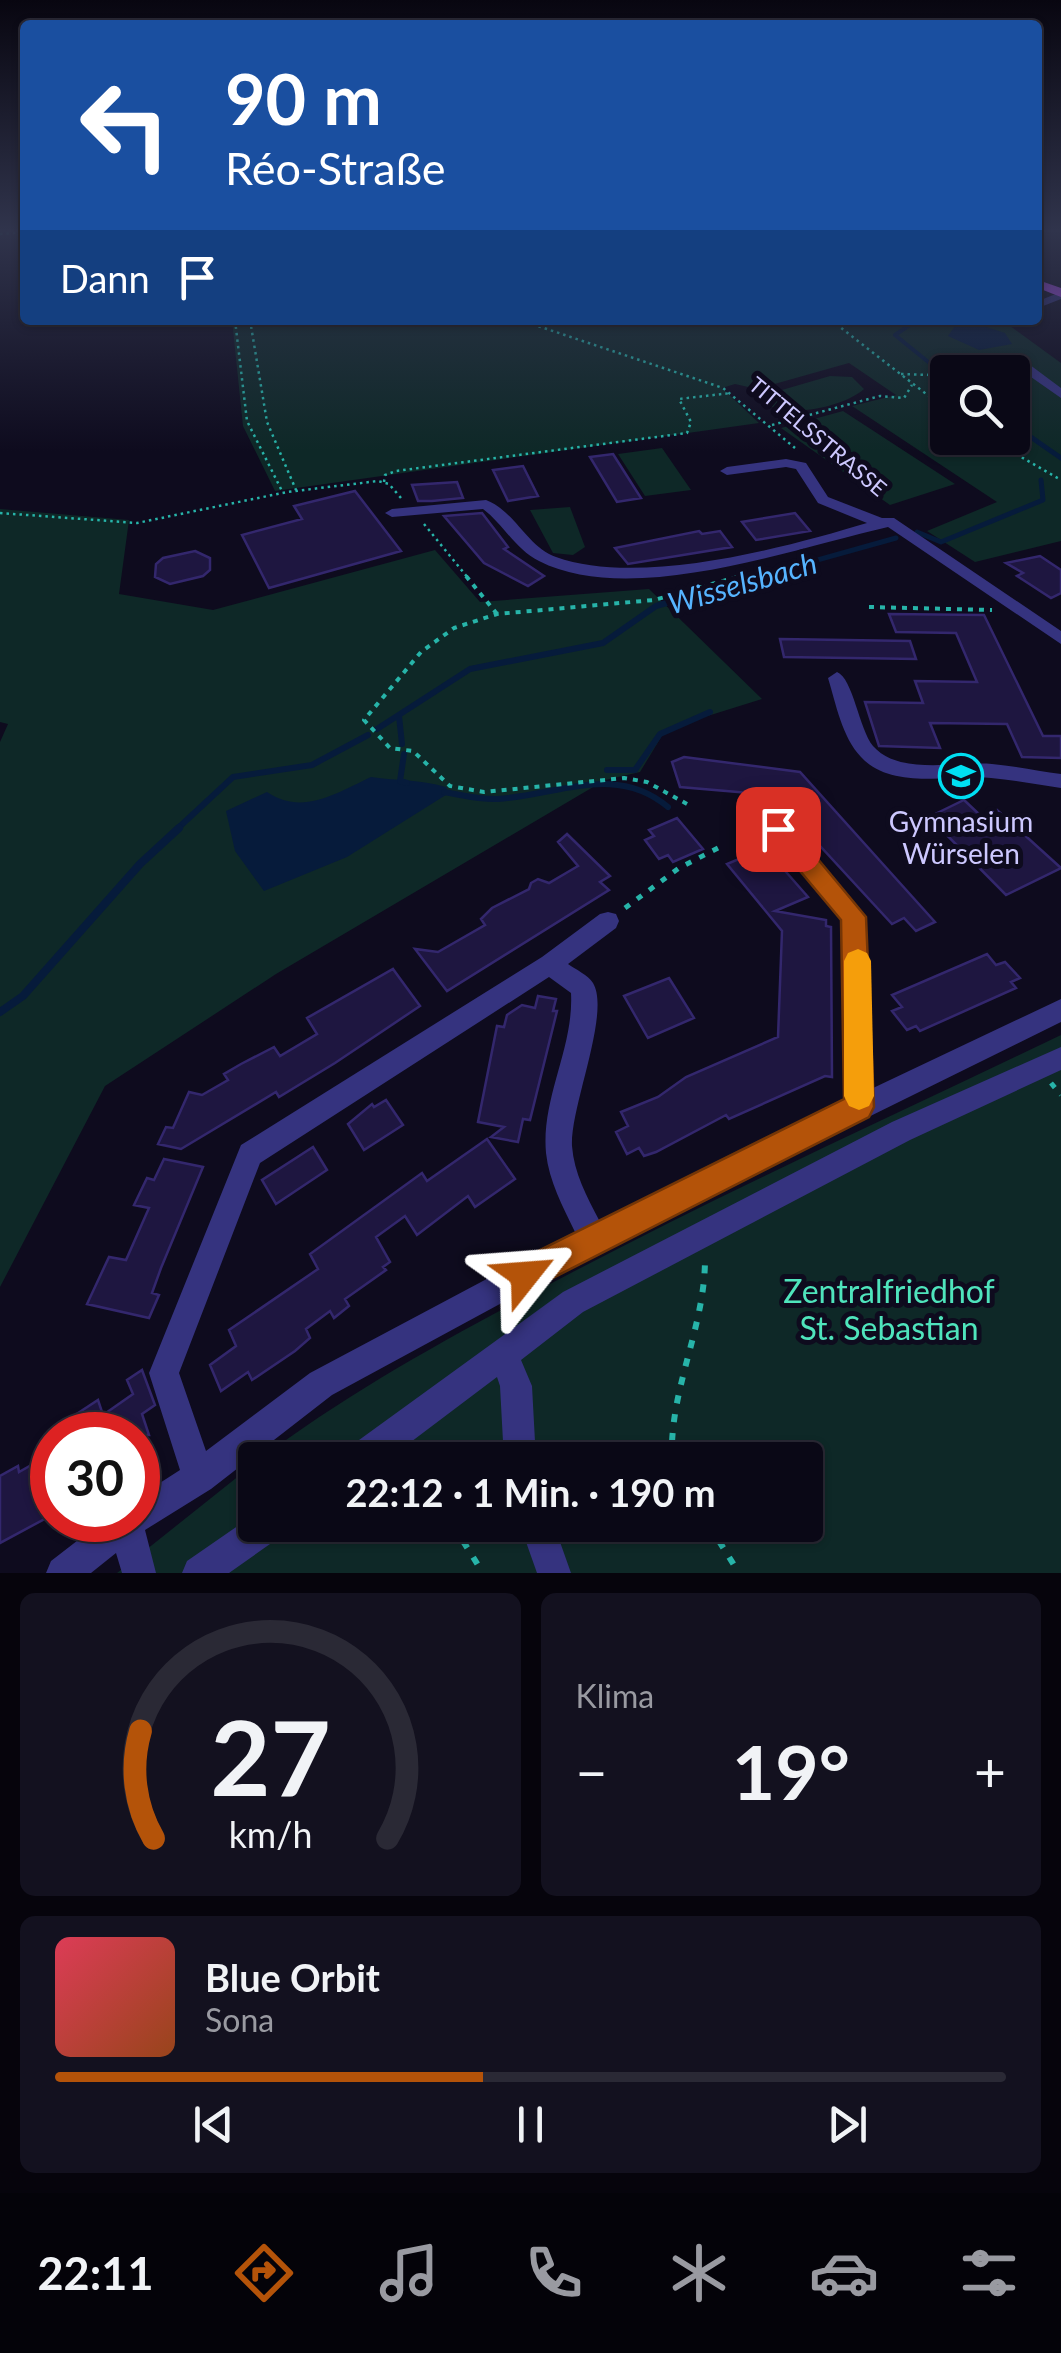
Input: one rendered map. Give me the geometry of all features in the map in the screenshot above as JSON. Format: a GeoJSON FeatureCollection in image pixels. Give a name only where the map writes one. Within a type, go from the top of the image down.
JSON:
{"type":"FeatureCollection","features":[{"type":"Feature","properties":{"kind":"street"},"geometry":{"type":"LineString","coordinates":[[1030,371],[1061,394]]}},
{"type":"Feature","properties":{"kind":"street","name":"TITTELSSTRASSE"},"geometry":{"type":"LineString","coordinates":[[727,471],[786,462],[801,466],[823,500],[886,522],[1061,639]]}},
{"type":"Feature","properties":{"kind":"street"},"geometry":{"type":"LineString","coordinates":[[392,513],[486,504],[536,554],[578,570],[630,573],[815,544],[886,522]]}},
{"type":"Feature","properties":{"kind":"street"},"geometry":{"type":"LineString","coordinates":[[837,678],[853,736],[880,762],[919,772],[980,770],[1061,781]]}},
{"type":"Feature","properties":{"kind":"street"},"geometry":{"type":"LineString","coordinates":[[778,829],[854,917],[859,1107]]}},
{"type":"Feature","properties":{"kind":"street"},"geometry":{"type":"LineString","coordinates":[[199,1477],[164,1373],[250,1154],[550,964],[608,921]]}},
{"type":"Feature","properties":{"kind":"street"},"geometry":{"type":"LineString","coordinates":[[550,964],[583,988],[586,1011],[558,1136],[563,1177],[594,1238]]}},
{"type":"Feature","properties":{"kind":"street"},"geometry":{"type":"LineString","coordinates":[[160,1502],[321,1384],[594,1238],[1061,1010]]}},
{"type":"Feature","properties":{"kind":"street"},"geometry":{"type":"LineString","coordinates":[[385,1442],[504,1358],[573,1302],[902,1132],[1061,1058]]}},
{"type":"Feature","properties":{"kind":"street"},"geometry":{"type":"LineString","coordinates":[[504,1358],[516,1386],[519,1442]]}},
{"type":"Feature","properties":{"kind":"street"},"geometry":{"type":"LineString","coordinates":[[63,1573],[103,1542]]}},
{"type":"Feature","properties":{"kind":"street"},"geometry":{"type":"LineString","coordinates":[[135,1542],[139,1573]]}},
{"type":"Feature","properties":{"kind":"street"},"geometry":{"type":"LineString","coordinates":[[199,1573],[244,1542]]}},
{"type":"Feature","properties":{"kind":"street"},"geometry":{"type":"LineString","coordinates":[[543,1542],[554,1573]]}},
{"type":"Feature","properties":{"kind":"path"},"geometry":{"type":"LineString","coordinates":[[236,325],[247,421],[283,493]]}},
{"type":"Feature","properties":{"kind":"path"},"geometry":{"type":"LineString","coordinates":[[252,325],[267,422],[296,490]]}},
{"type":"Feature","properties":{"kind":"path","name":"TITTELSSTRASSE"},"geometry":{"type":"LineString","coordinates":[[534,325],[731,393],[772,425],[805,458]]}},
{"type":"Feature","properties":{"kind":"path"},"geometry":{"type":"LineString","coordinates":[[837,325],[930,398]]}},
{"type":"Feature","properties":{"kind":"path"},"geometry":{"type":"LineString","coordinates":[[898,374],[930,375]]}},
{"type":"Feature","properties":{"kind":"path"},"geometry":{"type":"LineString","coordinates":[[772,425],[880,396],[904,398],[912,385]]}},
{"type":"Feature","properties":{"kind":"path"},"geometry":{"type":"LineString","coordinates":[[384,482],[385,475],[396,471],[687,433],[691,422],[680,399],[731,393]]}},
{"type":"Feature","properties":{"kind":"path"},"geometry":{"type":"LineString","coordinates":[[1018,455],[1061,480]]}},
{"type":"Feature","properties":{"kind":"path"},"geometry":{"type":"LineString","coordinates":[[0,513],[136,523],[296,490],[384,482]]}},
{"type":"Feature","properties":{"kind":"path"},"geometry":{"type":"LineString","coordinates":[[384,482],[412,510],[496,614],[454,628],[421,652],[364,720],[369,728],[390,748],[413,750],[450,786],[484,792],[624,778],[647,782],[687,804]]}},
{"type":"Feature","properties":{"kind":"path"},"geometry":{"type":"LineString","coordinates":[[869,608],[1017,607]]}},
{"type":"Feature","properties":{"kind":"path"},"geometry":{"type":"LineString","coordinates":[[608,921],[679,868],[722,846]]}},
{"type":"Feature","properties":{"kind":"path"},"geometry":{"type":"LineString","coordinates":[[673,1442],[674,1415],[704,1310],[704,1250],[696,1236]]}},
{"type":"Feature","properties":{"kind":"path"},"geometry":{"type":"LineString","coordinates":[[463,1542],[483,1573]]}},
{"type":"Feature","properties":{"kind":"path"},"geometry":{"type":"LineString","coordinates":[[720,1542],[739,1573]]}},
{"type":"Feature","properties":{"kind":"green space"},"geometry":{"type":"Polygon","coordinates":[[[233,325],[1009,325],[1061,363],[1061,541],[975,562],[927,531],[997,502],[852,406],[896,395],[849,363],[757,389],[735,384],[722,388],[759,423],[275,491],[243,426],[233,325]]]}},
{"type":"Feature","properties":{"kind":"green space"},"geometry":{"type":"Polygon","coordinates":[[[830,376],[852,377],[864,389],[841,402],[811,409],[780,409],[758,397],[830,376]]]}},
{"type":"Feature","properties":{"kind":"green space"},"geometry":{"type":"Polygon","coordinates":[[[843,411],[955,484],[890,505],[781,428],[843,411]]]}},
{"type":"Feature","properties":{"kind":"green space"},"geometry":{"type":"Polygon","coordinates":[[[662,448],[691,490],[645,496],[618,454],[662,448]]]}},
{"type":"Feature","properties":{"kind":"green space"},"geometry":{"type":"Polygon","coordinates":[[[570,507],[585,547],[573,555],[553,553],[530,510],[570,507]]]}},
{"type":"Feature","properties":{"kind":"green space"},"geometry":{"type":"Polygon","coordinates":[[[0,509],[129,520],[119,594],[213,610],[435,550],[480,602],[649,589],[762,699],[666,729],[640,772],[605,780],[276,974],[105,1086],[0,1287],[0,742],[8,724],[0,722],[0,509]]]}},
{"type":"Feature","properties":{"kind":"green space","name":"Zentralfriedhof St. Sebastian"},"geometry":{"type":"Polygon","coordinates":[[[1061,1035],[1061,1573],[117,1573],[238,1477],[238,1542],[823,1542],[823,1442],[284,1442],[438,1345],[740,1188],[1061,1035]]]}},
{"type":"Feature","properties":{"kind":"water"},"geometry":{"type":"Polygon","coordinates":[[[980,325],[1005,333],[1012,344],[979,350],[948,336],[955,326],[980,325]]]}},
{"type":"Feature","properties":{"kind":"water"},"geometry":{"type":"Polygon","coordinates":[[[371,777],[436,784],[446,787],[449,793],[347,857],[264,891],[235,851],[226,811],[267,792],[293,802],[319,800],[371,777]]]}},
{"type":"Feature","properties":{"kind":"building"},"geometry":{"type":"Polygon","coordinates":[[[613,454],[641,498],[617,502],[590,457],[613,454]]]}},
{"type":"Feature","properties":{"kind":"building"},"geometry":{"type":"Polygon","coordinates":[[[523,466],[538,496],[508,501],[493,470],[523,466]]]}},
{"type":"Feature","properties":{"kind":"building"},"geometry":{"type":"Polygon","coordinates":[[[457,482],[463,498],[432,501],[418,501],[412,485],[457,482]]]}},
{"type":"Feature","properties":{"kind":"building"},"geometry":{"type":"Polygon","coordinates":[[[355,491],[401,551],[269,588],[242,535],[302,519],[294,506],[355,491]]]}},
{"type":"Feature","properties":{"kind":"building"},"geometry":{"type":"Polygon","coordinates":[[[482,513],[508,547],[504,549],[544,576],[528,586],[484,563],[444,516],[482,513]]]}},
{"type":"Feature","properties":{"kind":"building"},"geometry":{"type":"Polygon","coordinates":[[[795,513],[810,531],[756,540],[742,522],[795,513]]]}},
{"type":"Feature","properties":{"kind":"building"},"geometry":{"type":"Polygon","coordinates":[[[699,531],[720,531],[732,547],[628,564],[615,548],[699,531]]]}},
{"type":"Feature","properties":{"kind":"building"},"geometry":{"type":"Polygon","coordinates":[[[195,551],[210,558],[210,570],[203,576],[170,584],[155,577],[156,564],[163,558],[195,551]]]}},
{"type":"Feature","properties":{"kind":"building"},"geometry":{"type":"Polygon","coordinates":[[[1040,556],[1061,570],[1061,593],[1051,598],[1017,576],[1023,573],[1006,563],[1040,556]]]}},
{"type":"Feature","properties":{"kind":"building"},"geometry":{"type":"Polygon","coordinates":[[[889,614],[984,615],[1043,736],[1061,736],[1061,758],[1022,757],[1007,724],[930,723],[940,748],[879,746],[865,702],[923,703],[915,681],[977,682],[956,633],[896,632],[889,614]]]}},
{"type":"Feature","properties":{"kind":"building"},"geometry":{"type":"Polygon","coordinates":[[[780,639],[910,641],[916,659],[784,657],[780,639]]]}},
{"type":"Feature","properties":{"kind":"building"},"geometry":{"type":"Polygon","coordinates":[[[684,757],[800,772],[935,922],[916,931],[904,918],[892,924],[773,795],[680,787],[672,762],[684,757]]]}},
{"type":"Feature","properties":{"kind":"building"},"geometry":{"type":"Polygon","coordinates":[[[964,800],[982,817],[997,810],[1061,868],[1006,895],[929,817],[964,800]]]}},
{"type":"Feature","properties":{"kind":"building"},"geometry":{"type":"Polygon","coordinates":[[[677,818],[703,849],[673,862],[668,855],[659,859],[645,840],[654,836],[649,830],[677,818]]]}},
{"type":"Feature","properties":{"kind":"building"},"geometry":{"type":"Polygon","coordinates":[[[567,834],[610,876],[600,882],[609,890],[447,991],[415,949],[438,952],[485,925],[481,919],[492,908],[529,889],[531,883],[538,879],[549,883],[578,866],[558,842],[567,834]]]}},
{"type":"Feature","properties":{"kind":"building"},"geometry":{"type":"Polygon","coordinates":[[[765,848],[808,897],[775,911],[826,920],[826,926],[831,927],[832,1077],[825,1076],[729,1119],[726,1115],[656,1152],[644,1156],[639,1148],[627,1154],[616,1132],[628,1126],[621,1112],[658,1097],[686,1077],[778,1037],[782,931],[727,864],[765,848]]]}},
{"type":"Feature","properties":{"kind":"building"},"geometry":{"type":"Polygon","coordinates":[[[987,954],[996,965],[1005,962],[1020,978],[1011,982],[1016,988],[920,1031],[916,1026],[907,1030],[892,1011],[902,1007],[892,995],[987,954]]]}},
{"type":"Feature","properties":{"kind":"building"},"geometry":{"type":"Polygon","coordinates":[[[393,969],[420,1006],[279,1097],[276,1092],[181,1149],[158,1144],[166,1127],[173,1128],[189,1092],[202,1095],[228,1080],[224,1074],[241,1064],[274,1047],[280,1056],[317,1034],[307,1018],[393,969]]]}},
{"type":"Feature","properties":{"kind":"building"},"geometry":{"type":"Polygon","coordinates":[[[669,978],[694,1018],[648,1038],[624,996],[669,978]]]}},
{"type":"Feature","properties":{"kind":"building"},"geometry":{"type":"Polygon","coordinates":[[[538,996],[556,999],[553,1011],[557,1011],[530,1120],[523,1119],[518,1142],[491,1137],[504,1127],[478,1122],[497,1026],[504,1027],[507,1015],[522,1005],[535,1008],[538,996]]]}},
{"type":"Feature","properties":{"kind":"building"},"geometry":{"type":"Polygon","coordinates":[[[386,1100],[403,1125],[364,1150],[348,1124],[372,1104],[374,1107],[386,1100]]]}},
{"type":"Feature","properties":{"kind":"building"},"geometry":{"type":"Polygon","coordinates":[[[487,1139],[515,1179],[475,1207],[468,1196],[417,1235],[405,1216],[376,1237],[390,1262],[383,1267],[386,1270],[345,1299],[349,1306],[334,1318],[330,1311],[306,1329],[310,1338],[252,1380],[248,1372],[221,1391],[210,1365],[236,1346],[229,1330],[318,1269],[310,1254],[422,1173],[427,1181],[487,1139]]]}},
{"type":"Feature","properties":{"kind":"building"},"geometry":{"type":"Polygon","coordinates":[[[313,1147],[327,1170],[276,1204],[262,1180],[313,1147]]]}},
{"type":"Feature","properties":{"kind":"building"},"geometry":{"type":"Polygon","coordinates":[[[164,1159],[203,1167],[152,1293],[159,1295],[149,1318],[87,1304],[109,1257],[126,1260],[149,1208],[134,1205],[147,1178],[154,1180],[164,1159]]]}},
{"type":"Feature","properties":{"kind":"building"},"geometry":{"type":"Polygon","coordinates":[[[142,1370],[155,1405],[145,1412],[107,1412],[133,1394],[127,1380],[142,1370]]]}},
{"type":"Feature","properties":{"kind":"building"},"geometry":{"type":"Polygon","coordinates":[[[98,1400],[102,1412],[80,1412],[98,1400]]]}},
{"type":"Feature","properties":{"kind":"building"},"geometry":{"type":"Polygon","coordinates":[[[18,1466],[19,1472],[30,1466],[30,1527],[0,1543],[0,1476],[18,1466]]]}},
{"type":"Feature","properties":{"kind":"waterway","name":"Wisselsbach"},"geometry":{"type":"LineString","coordinates":[[910,325],[895,335],[930,363]]}},
{"type":"Feature","properties":{"kind":"waterway","name":"Wisselsbach"},"geometry":{"type":"LineString","coordinates":[[1030,436],[1061,458]]}},
{"type":"Feature","properties":{"kind":"waterway","name":"Wisselsbach"},"geometry":{"type":"LineString","coordinates":[[917,532],[941,542],[1043,500],[1041,480]]}},
{"type":"Feature","properties":{"kind":"waterway","name":"Wisselsbach"},"geometry":{"type":"LineString","coordinates":[[753,578],[896,538]]}},
{"type":"Feature","properties":{"kind":"waterway","name":"Wisselsbach"},"geometry":{"type":"LineString","coordinates":[[377,729],[470,669],[603,643],[656,606],[762,576]]}},
{"type":"Feature","properties":{"kind":"waterway"},"geometry":{"type":"LineString","coordinates":[[607,770],[635,770],[660,734],[710,712]]}},
{"type":"Feature","properties":{"kind":"waterway"},"geometry":{"type":"LineString","coordinates":[[399,716],[402,744]]}},
{"type":"Feature","properties":{"kind":"waterway","name":"Wisselsbach"},"geometry":{"type":"LineString","coordinates":[[176,830],[233,777],[312,765],[368,735]]}},
{"type":"Feature","properties":{"kind":"waterway"},"geometry":{"type":"LineString","coordinates":[[404,754],[400,781],[407,783]]}},
{"type":"Feature","properties":{"kind":"waterway"},"geometry":{"type":"LineString","coordinates":[[444,792],[498,799],[607,784],[648,794],[668,807]]}},
{"type":"Feature","properties":{"kind":"waterway","name":"Wisselsbach"},"geometry":{"type":"LineString","coordinates":[[0,1012],[23,996],[140,864],[179,828]]}},
{"type":"Feature","properties":{"kind":"slow traffic"},"geometry":{"type":"LineString","coordinates":[[858,961],[859,1096]]}},
{"type":"Feature","properties":{"kind":"place","name":"Gymnasium Würselen"},"geometry":{"type":"Point","coordinates":[961,776]}},
{"type":"Feature","properties":{"kind":"route"},"geometry":{"type":"LineString","coordinates":[[525,1275],[859,1107],[858,940],[854,917],[778,829]]}}]}
